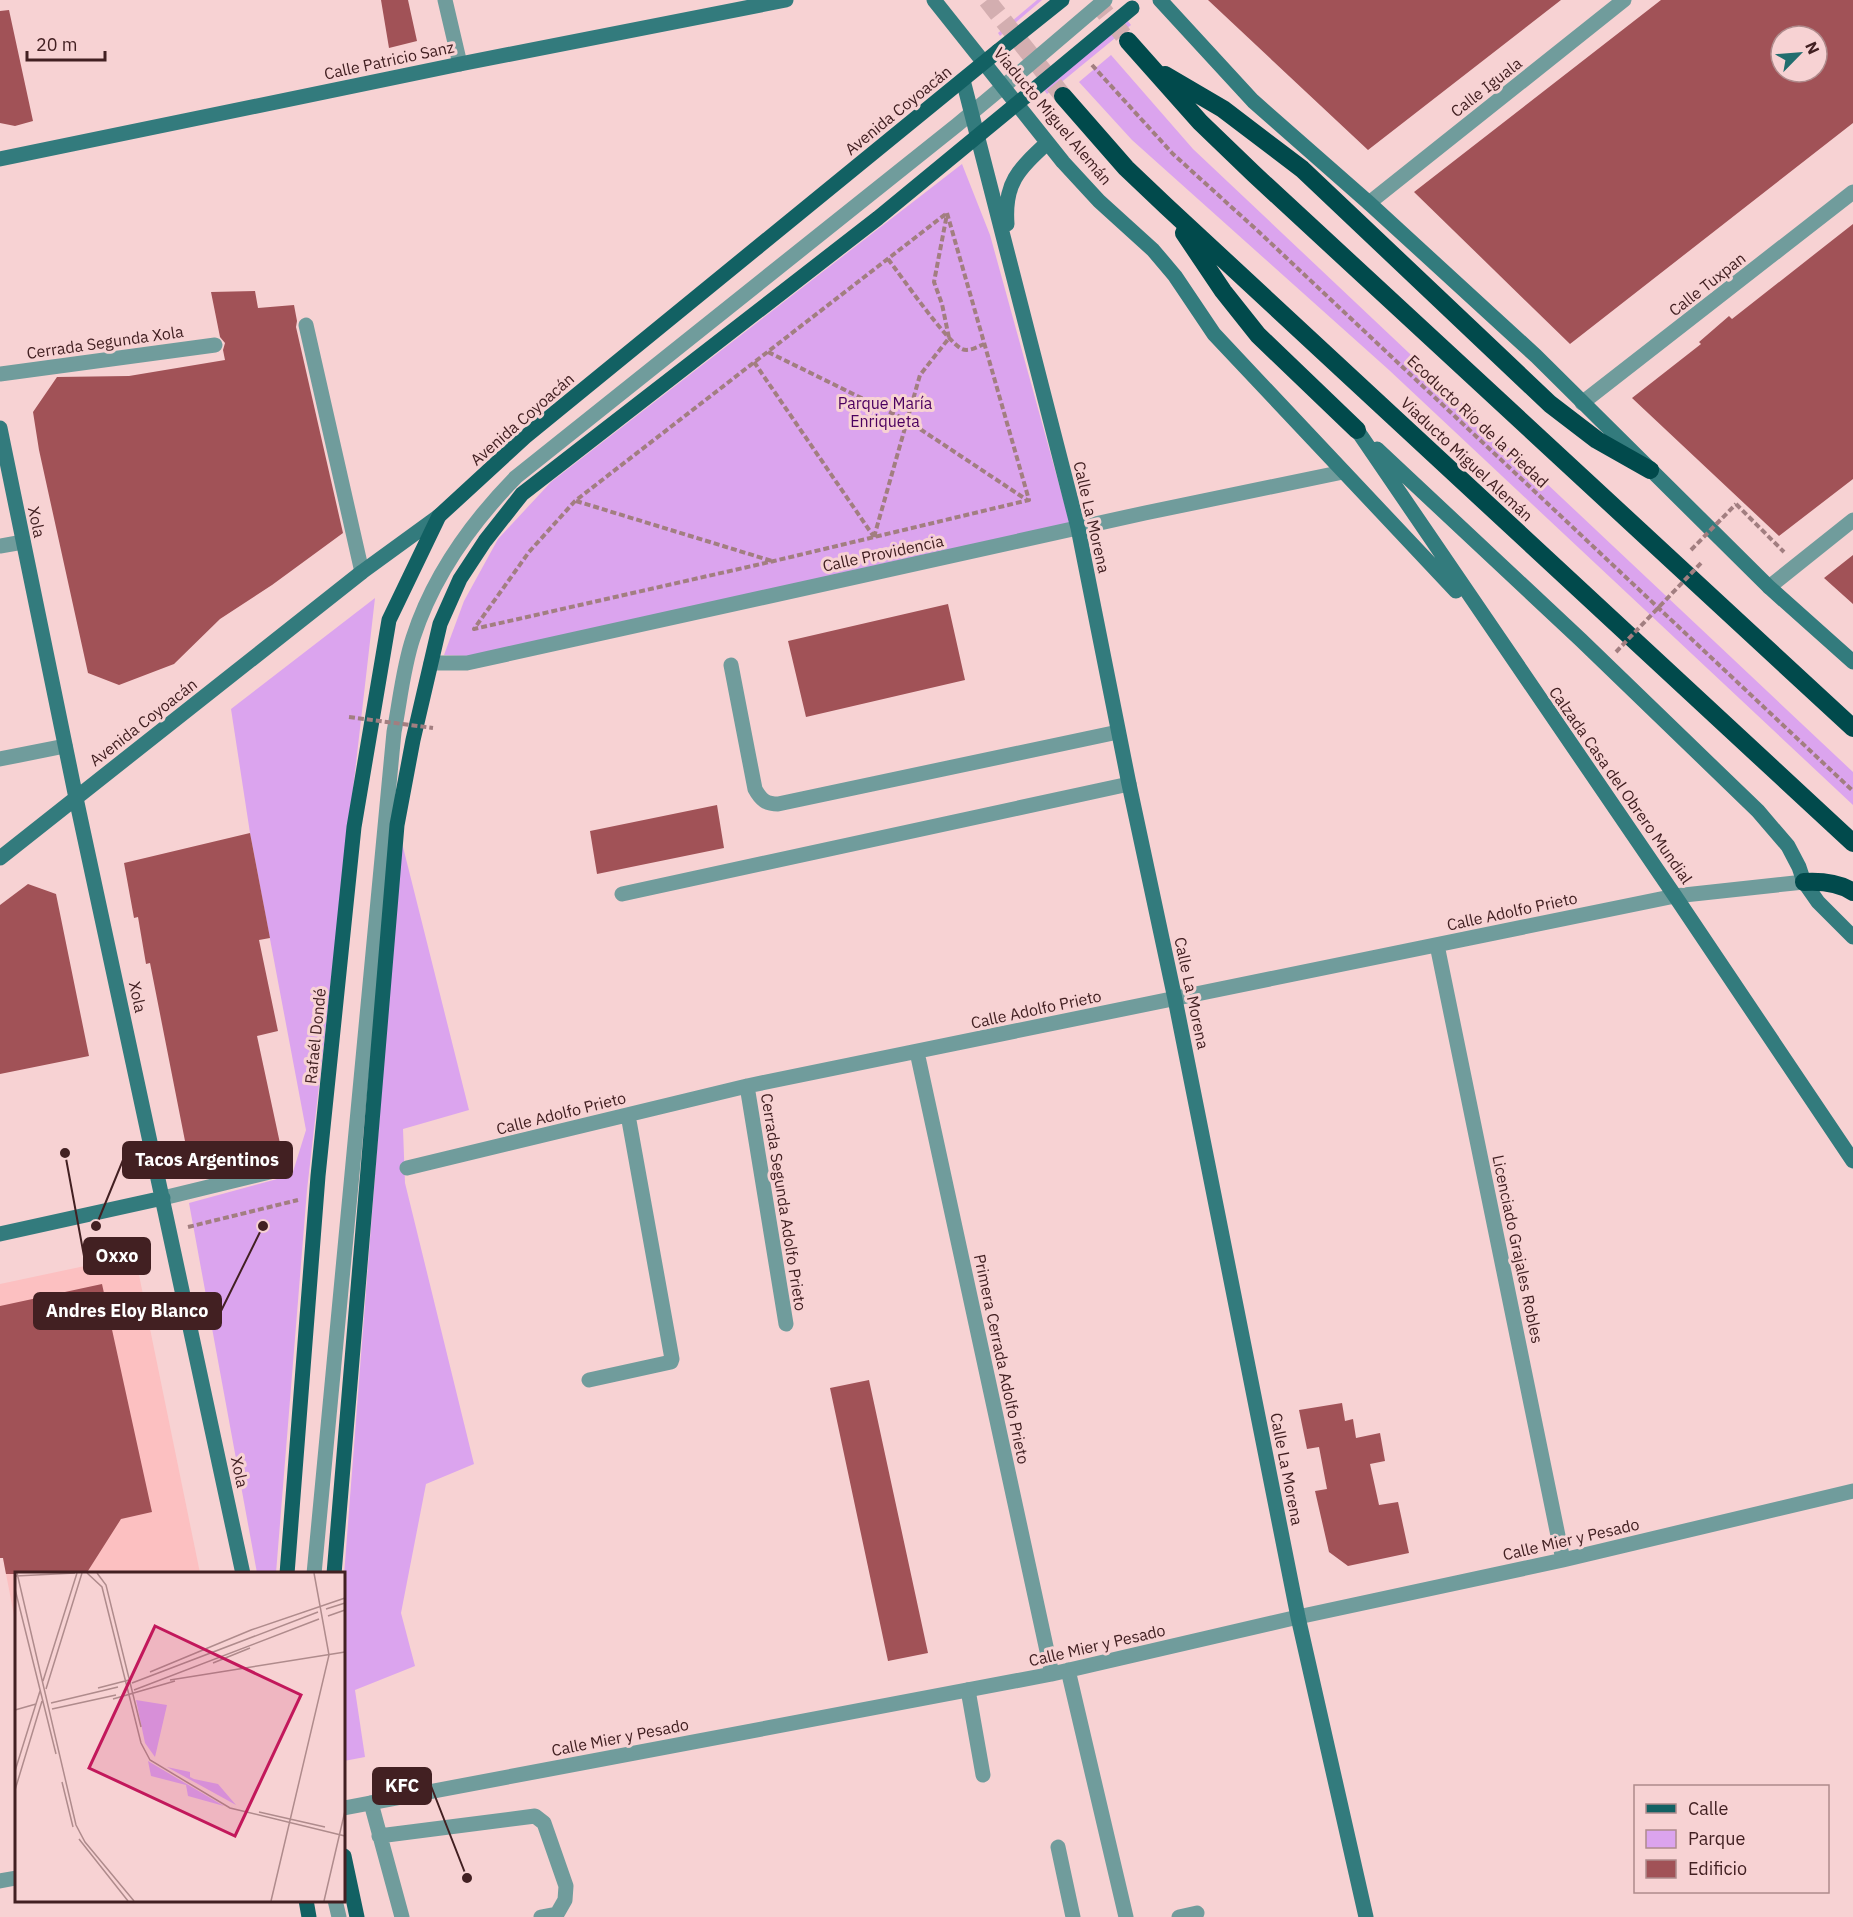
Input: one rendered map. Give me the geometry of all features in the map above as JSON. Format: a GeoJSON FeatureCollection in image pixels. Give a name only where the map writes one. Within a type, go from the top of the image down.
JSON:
{"type":"FeatureCollection","features":[{"type":"Feature","properties":{"kind":"highway"},"geometry":{"type":"LineString","coordinates":[[1128,41],[1200,122],[1254,174],[1853,728]]}},
{"type":"Feature","properties":{"kind":"highway"},"geometry":{"type":"LineString","coordinates":[[1148,65],[1223,109],[1302,169],[1550,404],[1597,440],[1650,470]]}},
{"type":"Feature","properties":{"kind":"highway","name":"Viaducto Miguel Alemán"},"geometry":{"type":"LineString","coordinates":[[1063,96],[1126,168],[1166,206],[1853,843]]}},
{"type":"Feature","properties":{"kind":"highway"},"geometry":{"type":"LineString","coordinates":[[1166,206],[1223,291],[1258,335],[1357,430]]}},
{"type":"Feature","properties":{"kind":"highway"},"geometry":{"type":"LineString","coordinates":[[1804,882],[1834,883],[1853,892]]}},
{"type":"Feature","properties":{"kind":"main road","name":"Avenida Coyoacán"},"geometry":{"type":"LineString","coordinates":[[439,516],[525,437],[1062,0]]}},
{"type":"Feature","properties":{"kind":"main road"},"geometry":{"type":"LineString","coordinates":[[334,1572],[397,825],[413,740],[440,624],[460,579],[485,541],[522,494],[868,226],[1137,4]]}},
{"type":"Feature","properties":{"kind":"main road","name":"Rafaél Dondé"},"geometry":{"type":"LineString","coordinates":[[286,1572],[317,1195],[354,826],[389,620],[439,516]]}},
{"type":"Feature","properties":{"kind":"main road"},"geometry":{"type":"LineString","coordinates":[[345,1861],[357,1917]]}},
{"type":"Feature","properties":{"kind":"main road"},"geometry":{"type":"LineString","coordinates":[[306,1902],[309,1917]]}},
{"type":"Feature","properties":{"kind":"street"},"geometry":{"type":"LineString","coordinates":[[445,0],[460,64]]}},
{"type":"Feature","properties":{"kind":"street","name":"Calle Patricio Sanz"},"geometry":{"type":"LineString","coordinates":[[0,159],[460,64],[786,0]]}},
{"type":"Feature","properties":{"kind":"street","name":"Viaducto Miguel Alemán"},"geometry":{"type":"LineString","coordinates":[[934,0],[1047,143],[1099,201],[1153,250],[1175,276],[1214,334],[1487,623]]}},
{"type":"Feature","properties":{"kind":"street"},"geometry":{"type":"LineString","coordinates":[[314,1572],[390,767],[404,676],[413,639],[426,604],[465,534],[516,477],[971,114],[1105,0]]}},
{"type":"Feature","properties":{"kind":"street"},"geometry":{"type":"LineString","coordinates":[[1160,0],[1253,101],[1369,203],[1536,356],[1769,587],[1853,662]]}},
{"type":"Feature","properties":{"kind":"street","name":"Calle Iguala"},"geometry":{"type":"LineString","coordinates":[[1369,203],[1624,0]]}},
{"type":"Feature","properties":{"kind":"street","name":"Calle La Morena"},"geometry":{"type":"LineString","coordinates":[[963,80],[1078,528],[1175,999],[1298,1617],[1366,1917]]}},
{"type":"Feature","properties":{"kind":"street"},"geometry":{"type":"LineString","coordinates":[[1009,260],[1006,212],[1009,190],[1023,165],[1047,143]]}},
{"type":"Feature","properties":{"kind":"street","name":"Calle Tuxpan"},"geometry":{"type":"LineString","coordinates":[[1581,403],[1853,192]]}},
{"type":"Feature","properties":{"kind":"street"},"geometry":{"type":"LineString","coordinates":[[306,325],[362,572]]}},
{"type":"Feature","properties":{"kind":"street","name":"Cerrada Segunda Xola"},"geometry":{"type":"LineString","coordinates":[[0,374],[215,345]]}},
{"type":"Feature","properties":{"kind":"street","name":"Xola"},"geometry":{"type":"LineString","coordinates":[[0,428],[3,455],[243,1572]]}},
{"type":"Feature","properties":{"kind":"street"},"geometry":{"type":"LineString","coordinates":[[1357,430],[1581,640],[1758,811],[1795,856],[1804,882],[1818,902],[1853,937]]}},
{"type":"Feature","properties":{"kind":"street","name":"Calzada Casa del Obrero Mundial"},"geometry":{"type":"LineString","coordinates":[[1357,430],[1853,1161]]}},
{"type":"Feature","properties":{"kind":"street","name":"Calle Providencia"},"geometry":{"type":"LineString","coordinates":[[431,663],[467,663],[1343,472]]}},
{"type":"Feature","properties":{"kind":"street","name":"Avenida Coyoacán"},"geometry":{"type":"LineString","coordinates":[[0,858],[362,572],[439,516]]}},
{"type":"Feature","properties":{"kind":"street"},"geometry":{"type":"LineString","coordinates":[[1769,587],[1853,520]]}},
{"type":"Feature","properties":{"kind":"street"},"geometry":{"type":"LineString","coordinates":[[0,546],[23,542]]}},
{"type":"Feature","properties":{"kind":"street"},"geometry":{"type":"LineString","coordinates":[[731,665],[755,789],[760,798],[768,804],[778,804],[1119,732]]}},
{"type":"Feature","properties":{"kind":"street"},"geometry":{"type":"LineString","coordinates":[[0,759],[65,746]]}},
{"type":"Feature","properties":{"kind":"street"},"geometry":{"type":"LineString","coordinates":[[622,894],[1129,784]]}},
{"type":"Feature","properties":{"kind":"street","name":"Calle Adolfo Prieto"},"geometry":{"type":"LineString","coordinates":[[408,1168],[747,1086],[1675,896],[1804,882]]}},
{"type":"Feature","properties":{"kind":"street","name":"Licenciado Grajales Robles"},"geometry":{"type":"LineString","coordinates":[[1437,945],[1563,1560]]}},
{"type":"Feature","properties":{"kind":"street","name":"Primera Cerrada Adolfo Prieto"},"geometry":{"type":"LineString","coordinates":[[917,1053],[1052,1674]]}},
{"type":"Feature","properties":{"kind":"street","name":"Cerrada Segunda Adolfo Prieto"},"geometry":{"type":"LineString","coordinates":[[747,1086],[786,1324]]}},
{"type":"Feature","properties":{"kind":"street"},"geometry":{"type":"LineString","coordinates":[[589,1380],[671,1362],[672,1359],[628,1115]]}},
{"type":"Feature","properties":{"kind":"street"},"geometry":{"type":"LineString","coordinates":[[0,1234],[278,1170]]}},
{"type":"Feature","properties":{"kind":"street","name":"Calle Mier y Pesado"},"geometry":{"type":"LineString","coordinates":[[345,1808],[1052,1674],[1298,1617],[1563,1560],[1853,1491]]}},
{"type":"Feature","properties":{"kind":"street"},"geometry":{"type":"LineString","coordinates":[[1068,1670],[1126,1917]]}},
{"type":"Feature","properties":{"kind":"street"},"geometry":{"type":"LineString","coordinates":[[968,1690],[983,1775]]}},
{"type":"Feature","properties":{"kind":"street"},"geometry":{"type":"LineString","coordinates":[[371,1803],[402,1917]]}},
{"type":"Feature","properties":{"kind":"street"},"geometry":{"type":"LineString","coordinates":[[379,1836],[535,1816],[544,1823],[566,1886],[565,1900],[557,1914],[541,1917]]}},
{"type":"Feature","properties":{"kind":"street"},"geometry":{"type":"LineString","coordinates":[[1058,1847],[1073,1917]]}},
{"type":"Feature","properties":{"kind":"street"},"geometry":{"type":"LineString","coordinates":[[0,1881],[15,1878]]}},
{"type":"Feature","properties":{"kind":"street"},"geometry":{"type":"LineString","coordinates":[[335,1902],[339,1917]]}},
{"type":"Feature","properties":{"kind":"street"},"geometry":{"type":"LineString","coordinates":[[1179,1917],[1197,1913]]}},
{"type":"Feature","properties":{"kind":"path","name":"Ecoducto Río de la Piedad"},"geometry":{"type":"LineString","coordinates":[[1091,64],[1173,154],[1268,240],[1853,791]]}},
{"type":"Feature","properties":{"kind":"path"},"geometry":{"type":"LineString","coordinates":[[947,213],[575,501],[529,552],[474,629],[1029,500]]}},
{"type":"Feature","properties":{"kind":"path"},"geometry":{"type":"LineString","coordinates":[[874,537],[920,375],[949,338],[942,304],[934,282],[947,213]]}},
{"type":"Feature","properties":{"kind":"path"},"geometry":{"type":"LineString","coordinates":[[947,213],[1029,500]]}},
{"type":"Feature","properties":{"kind":"path"},"geometry":{"type":"LineString","coordinates":[[888,259],[949,338],[963,350],[971,350],[984,344]]}},
{"type":"Feature","properties":{"kind":"path"},"geometry":{"type":"LineString","coordinates":[[768,352],[908,421],[1029,500]]}},
{"type":"Feature","properties":{"kind":"path"},"geometry":{"type":"LineString","coordinates":[[754,362],[874,537]]}},
{"type":"Feature","properties":{"kind":"path"},"geometry":{"type":"LineString","coordinates":[[575,501],[774,561]]}},
{"type":"Feature","properties":{"kind":"path"},"geometry":{"type":"LineString","coordinates":[[1691,550],[1736,504],[1766,534]]}},
{"type":"Feature","properties":{"kind":"path"},"geometry":{"type":"LineString","coordinates":[[1616,652],[1703,561]]}},
{"type":"Feature","properties":{"kind":"path"},"geometry":{"type":"LineString","coordinates":[[350,717],[433,728]]}},
{"type":"Feature","properties":{"kind":"path"},"geometry":{"type":"LineString","coordinates":[[170,1232],[317,1195]]}},
{"type":"Feature","properties":{"kind":"shaded area"},"geometry":{"type":"Polygon","coordinates":[[[113,1260],[139,1275],[200,1572],[15,1572],[15,1621],[3,1558],[0,1558],[0,1284],[113,1260]]]}},
{"type":"Feature","properties":{"kind":"green space"},"geometry":{"type":"Polygon","coordinates":[[[1037,0],[1042,0],[1000,36],[998,33],[1037,0]]]}},
{"type":"Feature","properties":{"kind":"green space"},"geometry":{"type":"Polygon","coordinates":[[[1127,20],[1131,25],[1047,94],[1043,89],[1127,20]]]}},
{"type":"Feature","properties":{"kind":"green space"},"geometry":{"type":"Polygon","coordinates":[[[1111,55],[1193,149],[1463,404],[1467,401],[1479,412],[1476,417],[1853,772],[1853,805],[1389,370],[1132,140],[1079,82],[1111,55]]]}},
{"type":"Feature","properties":{"kind":"green space","name":"Parque María Enriqueta"},"geometry":{"type":"Polygon","coordinates":[[[962,164],[990,235],[1070,524],[470,656],[444,655],[464,601],[498,539],[551,482],[962,164]]]}},
{"type":"Feature","properties":{"kind":"green space"},"geometry":{"type":"Polygon","coordinates":[[[375,598],[307,1190],[276,1572],[257,1572],[189,1203],[292,1175],[306,1130],[250,833],[231,709],[375,598]]]}},
{"type":"Feature","properties":{"kind":"green space"},"geometry":{"type":"Polygon","coordinates":[[[401,839],[469,1110],[403,1129],[405,1183],[474,1464],[426,1484],[401,1613],[415,1666],[355,1690],[365,1757],[345,1761],[344,1572],[401,839]]]}},
{"type":"Feature","properties":{"kind":"building"},"geometry":{"type":"Polygon","coordinates":[[[381,0],[408,0],[417,41],[389,48],[381,0]]]}},
{"type":"Feature","properties":{"kind":"building"},"geometry":{"type":"Polygon","coordinates":[[[1208,0],[1561,0],[1368,150],[1208,0]]]}},
{"type":"Feature","properties":{"kind":"building"},"geometry":{"type":"Polygon","coordinates":[[[1661,0],[1853,0],[1853,123],[1570,344],[1414,192],[1661,0]]]}},
{"type":"Feature","properties":{"kind":"building"},"geometry":{"type":"Polygon","coordinates":[[[9,10],[33,121],[15,126],[0,123],[0,11],[9,10]]]}},
{"type":"Feature","properties":{"kind":"building"},"geometry":{"type":"Polygon","coordinates":[[[1853,224],[1853,479],[1779,536],[1632,398],[1701,344],[1699,342],[1729,316],[1732,319],[1853,224]]]}},
{"type":"Feature","properties":{"kind":"building"},"geometry":{"type":"Polygon","coordinates":[[[255,291],[258,308],[294,305],[296,327],[343,533],[272,585],[220,619],[174,664],[119,685],[88,673],[39,450],[33,412],[57,377],[129,376],[225,360],[223,350],[225,343],[220,337],[211,292],[255,291]]]}},
{"type":"Feature","properties":{"kind":"building"},"geometry":{"type":"Polygon","coordinates":[[[1853,555],[1853,604],[1824,578],[1853,555]]]}},
{"type":"Feature","properties":{"kind":"building"},"geometry":{"type":"Polygon","coordinates":[[[948,604],[965,680],[806,717],[788,641],[948,604]]]}},
{"type":"Feature","properties":{"kind":"building"},"geometry":{"type":"Polygon","coordinates":[[[717,805],[724,848],[597,874],[590,831],[717,805]]]}},
{"type":"Feature","properties":{"kind":"building"},"geometry":{"type":"Polygon","coordinates":[[[250,833],[270,938],[259,940],[278,1031],[257,1036],[281,1148],[207,1165],[185,1141],[150,963],[146,964],[138,917],[134,918],[124,863],[250,833]]]}},
{"type":"Feature","properties":{"kind":"building"},"geometry":{"type":"Polygon","coordinates":[[[28,884],[56,894],[89,1056],[0,1074],[0,905],[28,884]]]}},
{"type":"Feature","properties":{"kind":"building"},"geometry":{"type":"Polygon","coordinates":[[[102,1284],[152,1512],[121,1519],[87,1572],[6,1574],[3,1558],[0,1558],[0,1306],[102,1284]]]}},
{"type":"Feature","properties":{"kind":"building"},"geometry":{"type":"Polygon","coordinates":[[[869,1380],[928,1653],[888,1661],[830,1388],[869,1380]]]}},
{"type":"Feature","properties":{"kind":"building"},"geometry":{"type":"Polygon","coordinates":[[[1342,1403],[1345,1421],[1353,1419],[1356,1438],[1380,1433],[1385,1461],[1370,1464],[1379,1505],[1398,1502],[1409,1553],[1348,1566],[1329,1552],[1315,1491],[1327,1489],[1319,1447],[1307,1449],[1299,1410],[1342,1403]]]}},
{"type":"Feature","properties":{"kind":"tunnel"},"geometry":{"type":"LineString","coordinates":[[987,0],[1063,96]]}},
{"type":"Feature","properties":{"kind":"tunnel"},"geometry":{"type":"LineString","coordinates":[[1095,0],[1128,41]]}},
{"type":"Feature","properties":{"kind":"place","name":"Oxxo"},"geometry":{"type":"Point","coordinates":[65,1153]}},
{"type":"Feature","properties":{"kind":"place","name":"Tacos Argentinos"},"geometry":{"type":"Point","coordinates":[96,1226]}},
{"type":"Feature","properties":{"kind":"place","name":"Andres Eloy Blanco"},"geometry":{"type":"Point","coordinates":[263,1226]}},
{"type":"Feature","properties":{"kind":"place","name":"KFC"},"geometry":{"type":"Point","coordinates":[467,1878]}}]}
